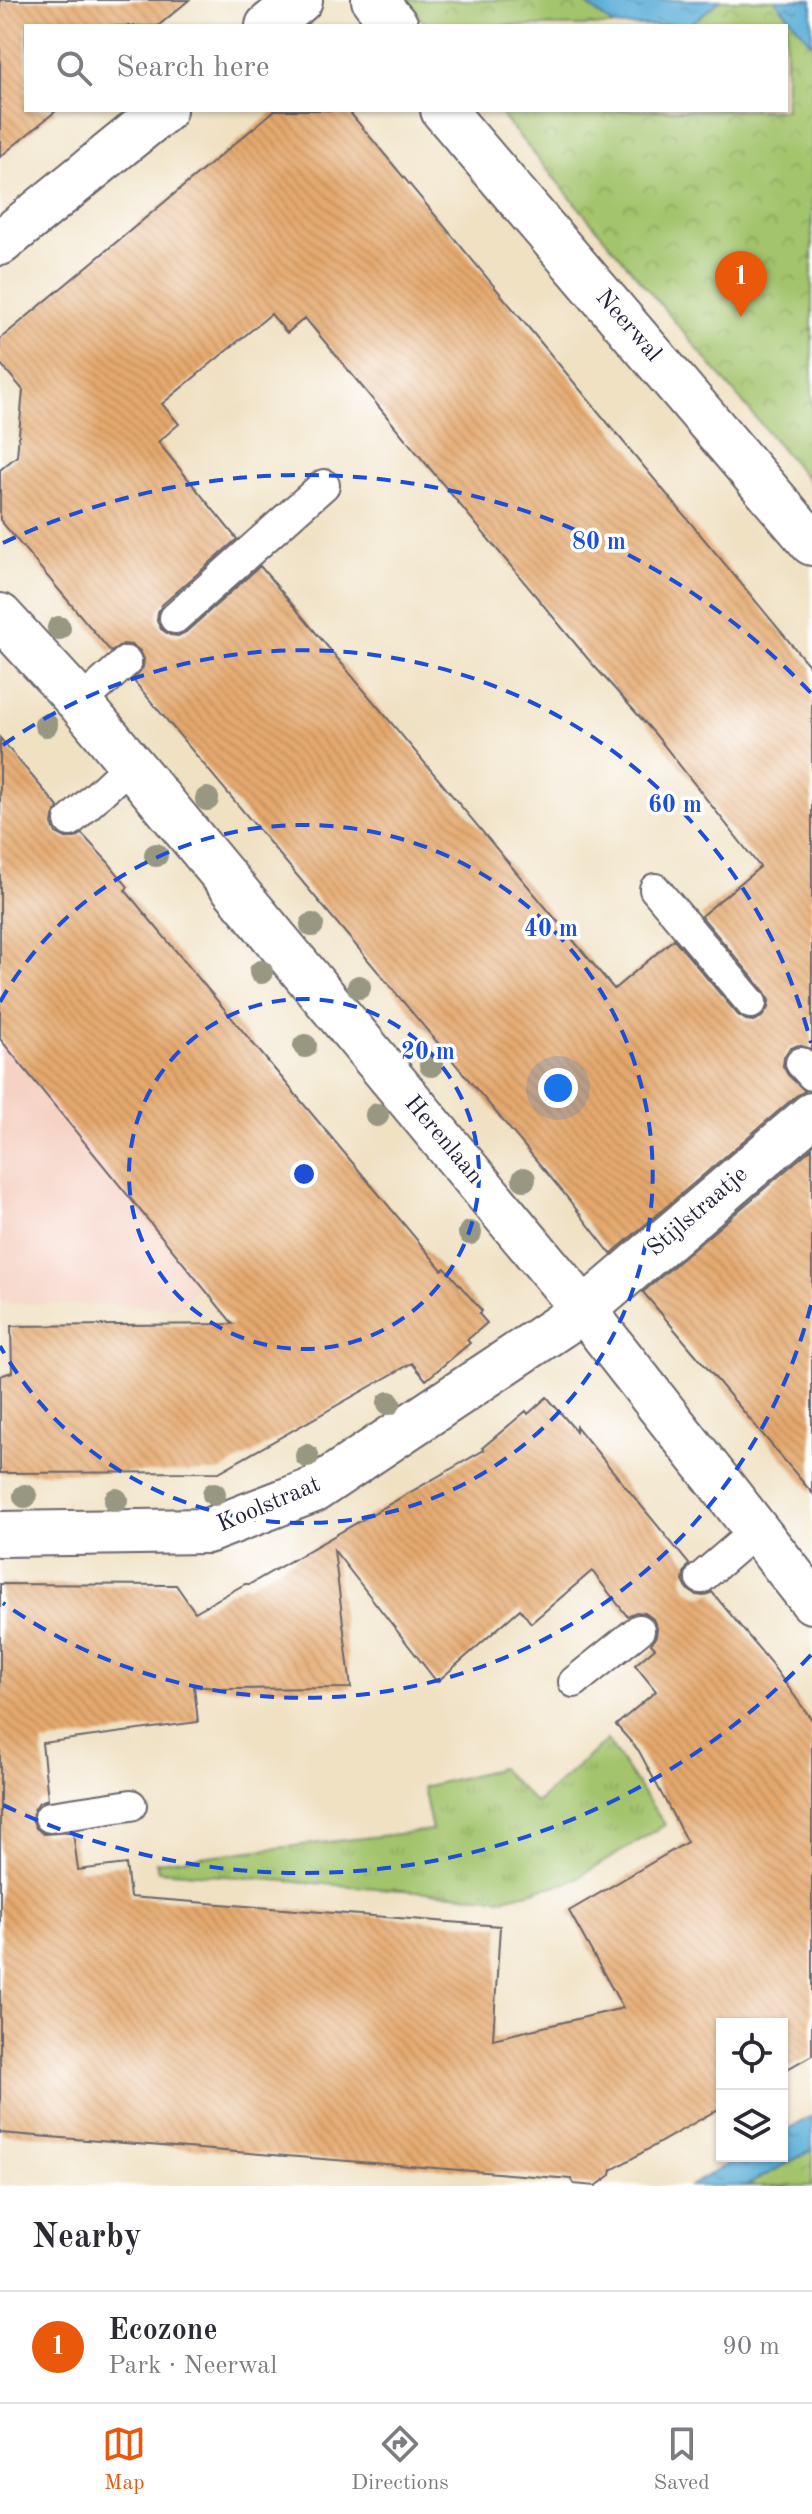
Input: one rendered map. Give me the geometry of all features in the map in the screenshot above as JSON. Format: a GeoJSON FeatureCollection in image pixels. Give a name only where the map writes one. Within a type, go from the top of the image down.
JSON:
{"type":"FeatureCollection","features":[{"type":"Feature","properties":{"kind":"street"},"geometry":{"type":"LineString","coordinates":[[270,24],[300,0]]}},
{"type":"Feature","properties":{"kind":"street"},"geometry":{"type":"LineString","coordinates":[[374,0],[394,24]]}},
{"type":"Feature","properties":{"kind":"street"},"geometry":{"type":"LineString","coordinates":[[0,243],[162,112]]}},
{"type":"Feature","properties":{"kind":"street","name":"Neerwal"},"geometry":{"type":"LineString","coordinates":[[445,112],[812,543]]}},
{"type":"Feature","properties":{"kind":"street","name":"Herenlaan"},"geometry":{"type":"LineString","coordinates":[[0,616],[80,703],[584,1310],[812,1601]]}},
{"type":"Feature","properties":{"kind":"street","name":"Stijlstraatje"},"geometry":{"type":"LineString","coordinates":[[584,1310],[812,1115]]}},
{"type":"Feature","properties":{"kind":"street","name":"Koolstraat"},"geometry":{"type":"LineString","coordinates":[[0,1534],[207,1531],[234,1521],[314,1490],[584,1310]]}},
{"type":"Feature","properties":{"kind":"lane"},"geometry":{"type":"LineString","coordinates":[[175,618],[324,485]]}},
{"type":"Feature","properties":{"kind":"lane"},"geometry":{"type":"LineString","coordinates":[[80,703],[126,662]]}},
{"type":"Feature","properties":{"kind":"lane"},"geometry":{"type":"LineString","coordinates":[[70,821],[131,764]]}},
{"type":"Feature","properties":{"kind":"lane"},"geometry":{"type":"LineString","coordinates":[[655,889],[751,1003]]}},
{"type":"Feature","properties":{"kind":"lane"},"geometry":{"type":"LineString","coordinates":[[701,1578],[757,1530]]}},
{"type":"Feature","properties":{"kind":"lane"},"geometry":{"type":"LineString","coordinates":[[574,1682],[639,1630]]}},
{"type":"Feature","properties":{"kind":"lane"},"geometry":{"type":"LineString","coordinates":[[50,1817],[131,1805]]}},
{"type":"Feature","properties":{"kind":"shaded area"},"geometry":{"type":"Polygon","coordinates":[[[0,1039],[201,1284],[179,1307],[0,1303],[0,1039]]]}},
{"type":"Feature","properties":{"kind":"green space"},"geometry":{"type":"Polygon","coordinates":[[[406,0],[812,0],[812,485],[499,112],[788,112],[788,24],[425,24],[406,0]]]}},
{"type":"Feature","properties":{"kind":"green space"},"geometry":{"type":"Polygon","coordinates":[[[607,1740],[665,1825],[570,1882],[504,1898],[158,1871],[156,1862],[432,1830],[423,1787],[500,1768],[536,1803],[607,1740]]]}},
{"type":"Feature","properties":{"kind":"green space"},"geometry":{"type":"Polygon","coordinates":[[[812,2131],[812,2186],[713,2186],[768,2162],[788,2162],[788,2151],[812,2131]]]}},
{"type":"Feature","properties":{"kind":"water"},"geometry":{"type":"Polygon","coordinates":[[[581,0],[721,0],[691,24],[611,24],[581,0]]]}},
{"type":"Feature","properties":{"kind":"water"},"geometry":{"type":"Polygon","coordinates":[[[775,0],[812,0],[812,44],[775,0]]]}},
{"type":"Feature","properties":{"kind":"water"},"geometry":{"type":"Polygon","coordinates":[[[812,2116],[812,2150],[746,2186],[690,2186],[732,2162],[788,2162],[788,2130],[812,2116]]]}},
{"type":"Feature","properties":{"kind":"building"},"geometry":{"type":"Polygon","coordinates":[[[0,0],[189,0],[160,24],[24,24],[24,112],[55,112],[0,157],[0,0]]]}},
{"type":"Feature","properties":{"kind":"building"},"geometry":{"type":"Polygon","coordinates":[[[273,112],[354,112],[351,114],[812,669],[812,1049],[798,1045],[789,1049],[783,1066],[805,1091],[611,1254],[562,1191],[133,680],[143,667],[144,659],[140,651],[132,645],[123,644],[111,652],[0,520],[0,470],[17,456],[23,390],[0,363],[0,339],[273,112]],[[271,314],[162,404],[179,424],[158,442],[237,539],[162,605],[157,621],[161,629],[178,636],[186,632],[260,566],[614,989],[674,939],[738,1015],[753,1021],[762,1017],[769,1001],[765,992],[701,916],[760,867],[655,734],[588,659],[305,318],[287,333],[271,314]]]}},
{"type":"Feature","properties":{"kind":"building"},"geometry":{"type":"Polygon","coordinates":[[[0,738],[58,807],[52,824],[56,833],[66,838],[82,834],[108,862],[128,887],[125,890],[442,1270],[445,1268],[482,1311],[479,1314],[487,1323],[467,1340],[470,1343],[426,1380],[412,1363],[219,1472],[0,1473],[0,1376],[12,1372],[11,1326],[233,1324],[0,1039],[0,738]]]}},
{"type":"Feature","properties":{"kind":"building"},"geometry":{"type":"Polygon","coordinates":[[[812,1148],[812,1493],[643,1292],[812,1148]]]}},
{"type":"Feature","properties":{"kind":"building"},"geometry":{"type":"Polygon","coordinates":[[[547,1397],[576,1431],[576,1426],[689,1564],[683,1581],[687,1589],[704,1596],[712,1592],[770,1662],[812,1720],[812,2055],[788,2069],[788,2018],[716,2018],[716,2110],[612,2170],[611,2175],[596,2186],[574,2184],[571,2179],[0,2133],[0,1584],[176,1585],[195,1612],[250,1584],[484,1450],[482,1448],[526,1411],[528,1414],[547,1397]],[[334,1550],[351,1688],[229,1689],[194,1686],[198,1722],[42,1743],[48,1799],[39,1802],[32,1819],[36,1828],[44,1834],[73,1832],[78,1870],[126,1864],[130,1897],[500,1926],[493,2039],[623,2008],[569,1911],[687,1842],[639,1751],[616,1725],[656,1691],[635,1665],[655,1648],[651,1644],[657,1628],[653,1619],[645,1613],[636,1612],[627,1616],[592,1571],[531,1623],[520,1609],[437,1682],[334,1550]]]}},
{"type":"Feature","properties":{"kind":"place","name":"Ecozone"},"geometry":{"type":"Point","coordinates":[741,317]}}]}
